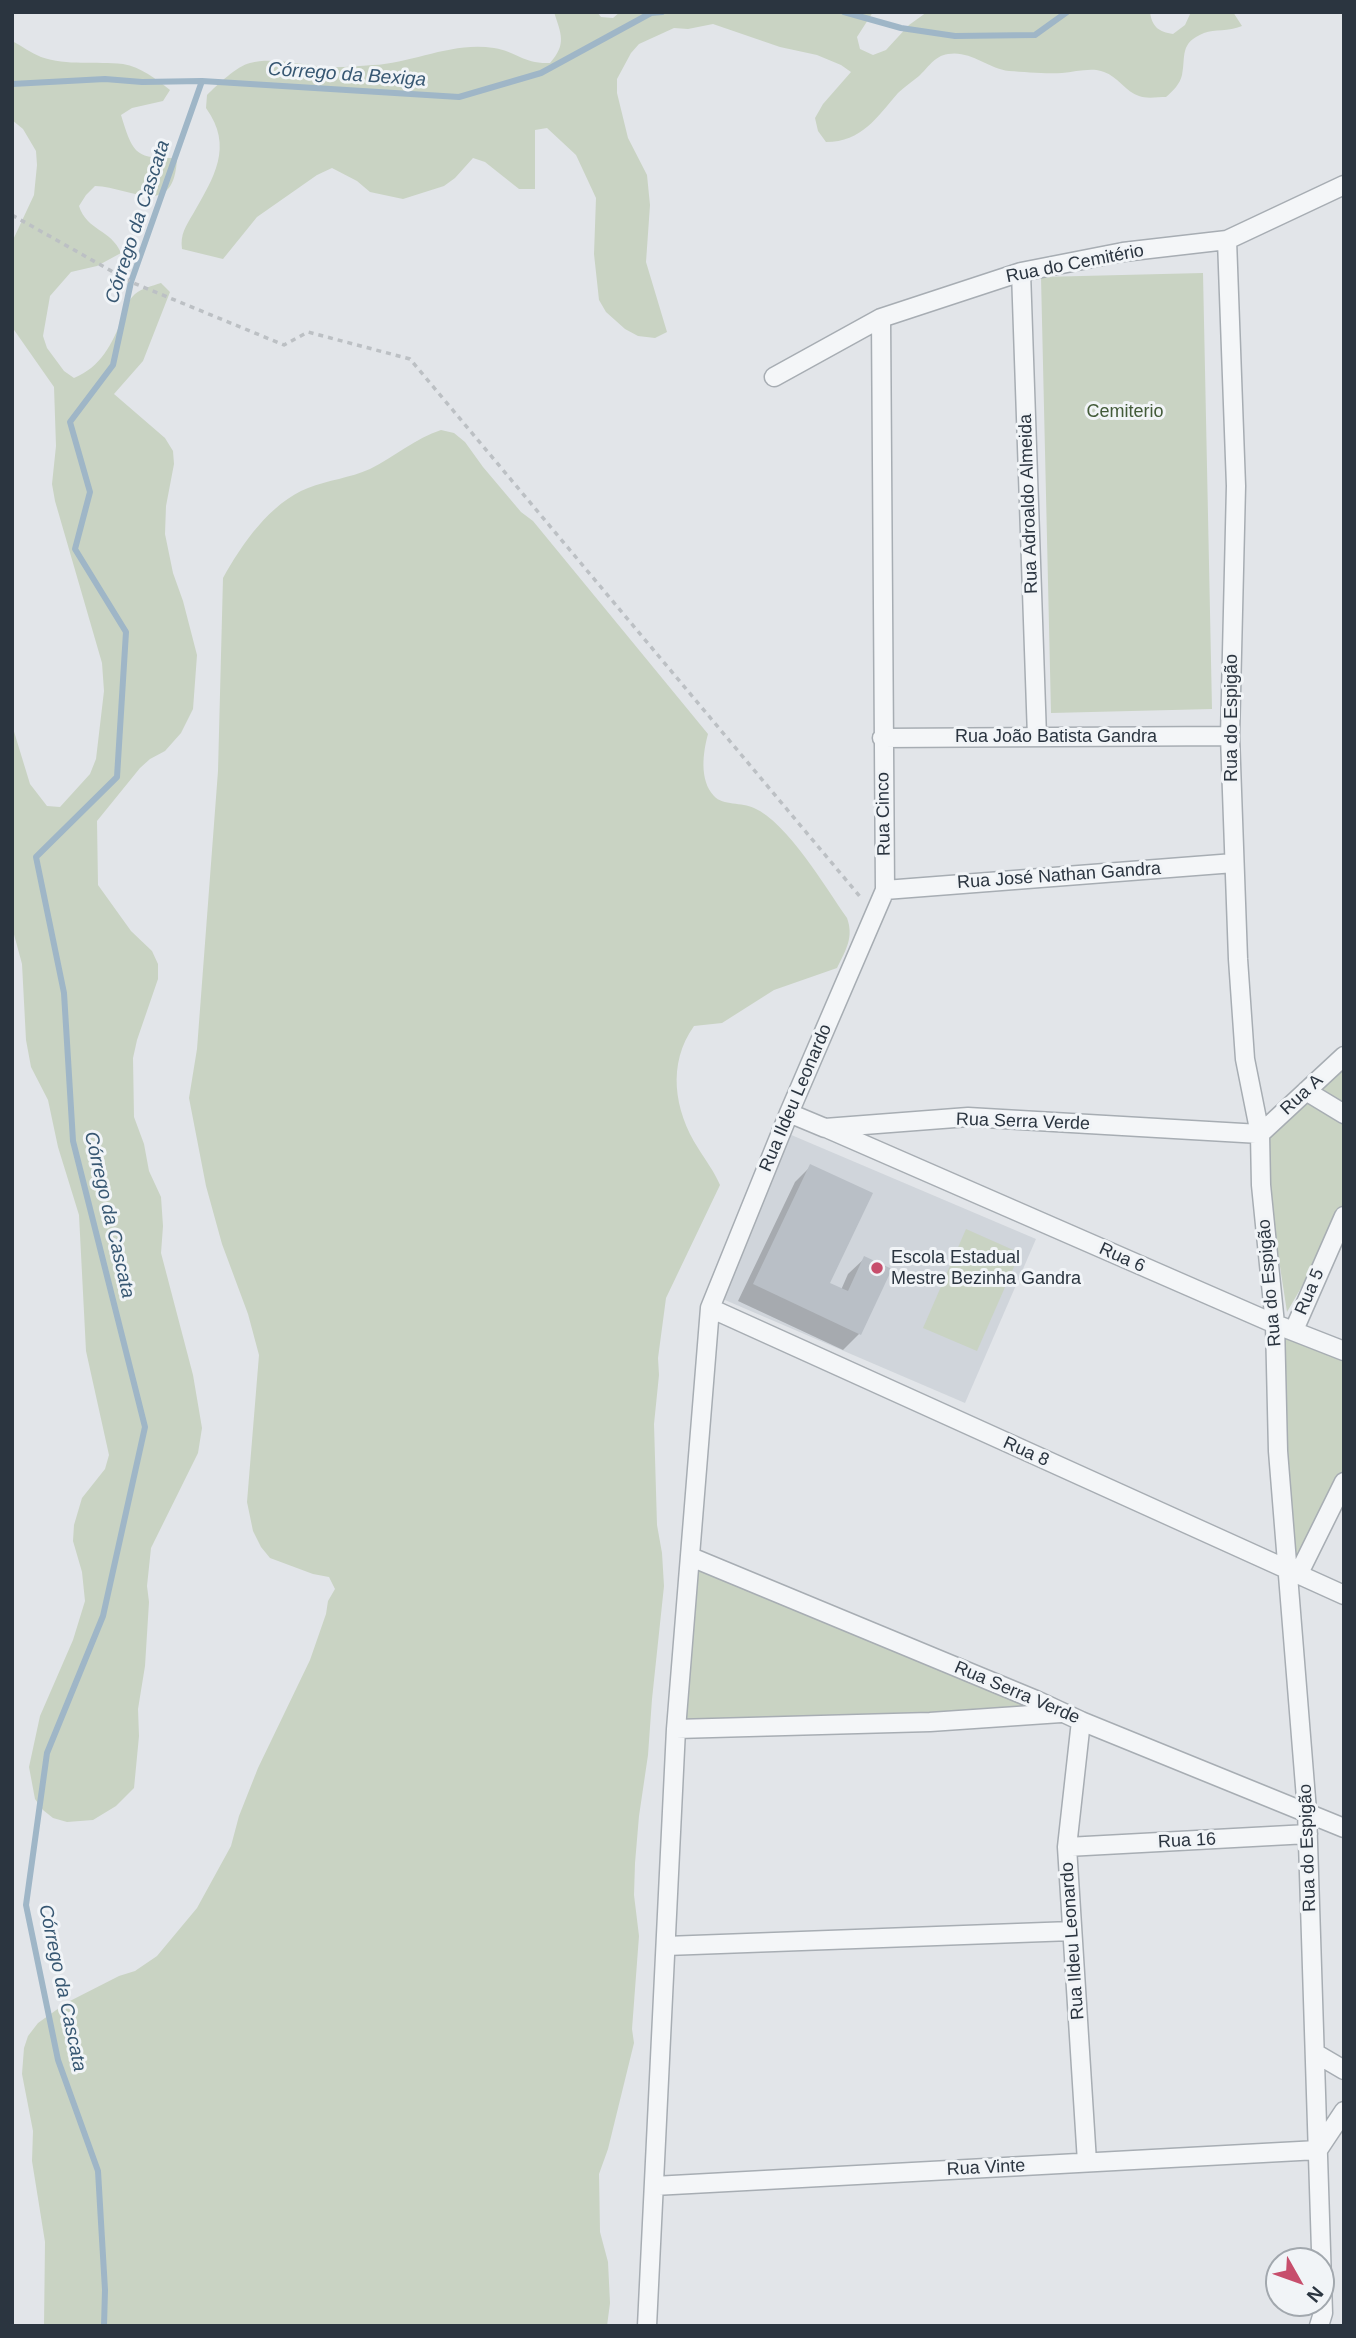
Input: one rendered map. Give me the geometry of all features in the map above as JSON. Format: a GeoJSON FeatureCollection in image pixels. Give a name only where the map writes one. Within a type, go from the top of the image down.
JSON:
{"type":"FeatureCollection","features":[{"type":"Feature","properties":{"kind":"street","name":"Rua do Cemitério"},"geometry":{"type":"LineString","coordinates":[[774,377],[881,318],[1021,272],[1123,252],[1227,240],[1344,185]]}},
{"type":"Feature","properties":{"kind":"street","name":"Rua do Espigão"},"geometry":{"type":"LineString","coordinates":[[1227,240],[1236,486],[1230,736],[1234,863],[1245,1059],[1260,1134],[1261,1185],[1275,1324],[1278,1451],[1294,1574],[1308,1835],[1323,2313],[1319,2326]]}},
{"type":"Feature","properties":{"kind":"street","name":"Rua Adroaldo Almeida"},"geometry":{"type":"LineString","coordinates":[[1021,272],[1037,737]]}},
{"type":"Feature","properties":{"kind":"street","name":"Rua Cinco"},"geometry":{"type":"LineString","coordinates":[[881,318],[885,890]]}},
{"type":"Feature","properties":{"kind":"street","name":"Rua João Batista Gandra"},"geometry":{"type":"LineString","coordinates":[[882,738],[1230,736]]}},
{"type":"Feature","properties":{"kind":"street","name":"Rua José Nathan Gandra"},"geometry":{"type":"LineString","coordinates":[[885,890],[1234,863]]}},
{"type":"Feature","properties":{"kind":"street","name":"Rua Ildeu Leonardo"},"geometry":{"type":"LineString","coordinates":[[647,2326],[676,1729],[709,1308],[885,890]]}},
{"type":"Feature","properties":{"kind":"street","name":"Rua A"},"geometry":{"type":"LineString","coordinates":[[1260,1134],[1344,1056]]}},
{"type":"Feature","properties":{"kind":"street"},"geometry":{"type":"LineString","coordinates":[[1306,1091],[1344,1114]]}},
{"type":"Feature","properties":{"kind":"street","name":"Rua Serra Verde"},"geometry":{"type":"LineString","coordinates":[[789,1113],[825,1128],[968,1117],[1260,1134]]}},
{"type":"Feature","properties":{"kind":"street","name":"Rua 6"},"geometry":{"type":"LineString","coordinates":[[825,1128],[1275,1324],[1344,1351]]}},
{"type":"Feature","properties":{"kind":"street","name":"Rua 5"},"geometry":{"type":"LineString","coordinates":[[1294,1330],[1344,1216]]}},
{"type":"Feature","properties":{"kind":"street","name":"Rua 8"},"geometry":{"type":"LineString","coordinates":[[709,1308],[1344,1595]]}},
{"type":"Feature","properties":{"kind":"street"},"geometry":{"type":"LineString","coordinates":[[1294,1574],[1344,1482]]}},
{"type":"Feature","properties":{"kind":"street","name":"Rua Serra Verde"},"geometry":{"type":"LineString","coordinates":[[691,1557],[1344,1828]]}},
{"type":"Feature","properties":{"kind":"street"},"geometry":{"type":"LineString","coordinates":[[676,1729],[930,1722],[1062,1713]]}},
{"type":"Feature","properties":{"kind":"street","name":"Rua Ildeu Leonardo"},"geometry":{"type":"LineString","coordinates":[[1081,1721],[1067,1847],[1087,2162]]}},
{"type":"Feature","properties":{"kind":"street","name":"Rua 16"},"geometry":{"type":"LineString","coordinates":[[1067,1847],[1308,1835]]}},
{"type":"Feature","properties":{"kind":"street"},"geometry":{"type":"LineString","coordinates":[[666,1946],[1072,1931]]}},
{"type":"Feature","properties":{"kind":"street"},"geometry":{"type":"LineString","coordinates":[[1315,2053],[1344,2070]]}},
{"type":"Feature","properties":{"kind":"street"},"geometry":{"type":"LineString","coordinates":[[1318,2150],[1344,2111]]}},
{"type":"Feature","properties":{"kind":"street","name":"Rua Vinte"},"geometry":{"type":"LineString","coordinates":[[654,2186],[1318,2150]]}},
{"type":"Feature","properties":{"kind":"path"},"geometry":{"type":"LineString","coordinates":[[12,215],[131,282],[284,345],[308,332],[410,359],[874,914]]}},
{"type":"Feature","properties":{"kind":"shaded area","name":"Escola Estadual Mestre Bezinha Gandra"},"geometry":{"type":"Polygon","coordinates":[[[789,1134],[1036,1239],[965,1403],[718,1297],[789,1134]]]}},
{"type":"Feature","properties":{"kind":"green space"},"geometry":{"type":"Polygon","coordinates":[[[554,12],[597,12],[601,17],[613,18],[620,12],[873,12],[857,37],[860,49],[873,55],[886,50],[909,25],[927,12],[1150,12],[1157,28],[1173,34],[1185,25],[1191,12],[1233,12],[1242,26],[1204,33],[1191,41],[1185,51],[1181,78],[1166,97],[1139,96],[1109,74],[1099,71],[1009,71],[956,53],[943,55],[898,93],[859,133],[839,141],[826,142],[818,131],[815,118],[823,104],[851,72],[841,65],[817,55],[780,47],[713,24],[688,29],[674,28],[639,44],[617,79],[617,93],[628,138],[647,175],[650,205],[646,262],[667,332],[655,338],[638,336],[625,329],[606,312],[599,300],[594,254],[596,198],[576,155],[547,128],[535,130],[535,189],[519,189],[485,162],[473,158],[444,186],[403,199],[370,192],[357,181],[332,168],[317,175],[257,217],[223,259],[182,249],[184,230],[208,187],[218,162],[219,136],[206,108],[207,95],[239,68],[259,61],[331,67],[373,65],[463,47],[494,48],[533,62],[550,63],[561,44],[554,12]]]}},
{"type":"Feature","properties":{"kind":"green space"},"geometry":{"type":"Polygon","coordinates":[[[12,41],[51,60],[130,66],[148,74],[170,90],[163,101],[132,108],[121,115],[129,138],[138,152],[152,157],[177,158],[174,177],[168,189],[159,195],[148,196],[95,186],[86,195],[79,206],[83,214],[93,226],[117,245],[121,253],[97,266],[71,272],[50,296],[43,336],[47,348],[64,371],[74,378],[91,368],[104,354],[135,294],[161,283],[170,292],[143,361],[114,394],[165,438],[173,451],[174,464],[166,506],[165,534],[173,573],[197,655],[193,709],[181,733],[165,751],[140,768],[97,821],[98,885],[131,931],[152,951],[158,964],[158,979],[133,1058],[134,1117],[144,1144],[149,1171],[161,1197],[161,1253],[193,1375],[202,1428],[198,1453],[151,1548],[145,1666],[138,1709],[139,1736],[134,1788],[116,1806],[93,1820],[67,1822],[53,1818],[35,1799],[29,1767],[40,1716],[73,1640],[85,1601],[82,1572],[73,1541],[74,1525],[82,1498],[105,1469],[109,1455],[86,1351],[79,1215],[58,1147],[48,1100],[31,1067],[26,1040],[22,964],[12,927],[12,725],[30,784],[47,806],[60,807],[90,774],[96,759],[104,691],[102,663],[52,484],[56,446],[54,387],[12,327],[12,242],[34,195],[37,165],[36,151],[23,129],[12,120],[12,41]]]}},
{"type":"Feature","properties":{"kind":"green space","name":"Cemiterio"},"geometry":{"type":"Polygon","coordinates":[[[1203,273],[1212,709],[1051,713],[1041,277],[1203,273]]]}},
{"type":"Feature","properties":{"kind":"green space"},"geometry":{"type":"Polygon","coordinates":[[[441,430],[454,433],[465,442],[483,467],[521,512],[533,521],[708,734],[704,774],[714,796],[722,801],[754,808],[780,827],[805,857],[847,918],[850,931],[846,949],[837,968],[774,990],[722,1023],[694,1026],[685,1041],[677,1071],[683,1118],[720,1185],[666,1298],[658,1358],[654,1424],[657,1525],[664,1586],[635,1863],[634,1895],[639,1936],[632,2029],[634,2043],[608,2149],[599,2174],[600,2232],[608,2262],[610,2303],[607,2326],[44,2326],[45,2242],[32,2161],[33,2131],[22,2074],[28,2036],[38,2023],[66,2003],[119,1976],[135,1971],[157,1956],[197,1908],[231,1846],[239,1816],[258,1768],[310,1660],[328,1601],[335,1589],[329,1577],[270,1558],[253,1531],[247,1502],[259,1355],[206,1186],[189,1098],[197,1049],[218,771],[223,578],[258,526],[294,495],[316,485],[370,469],[441,430]]]}},
{"type":"Feature","properties":{"kind":"green space"},"geometry":{"type":"Polygon","coordinates":[[[1344,1063],[1344,1110],[1312,1090],[1344,1063]]]}},
{"type":"Feature","properties":{"kind":"green space"},"geometry":{"type":"Polygon","coordinates":[[[1313,1097],[1344,1118],[1344,1214],[1287,1312],[1269,1195],[1264,1139],[1313,1097]]]}},
{"type":"Feature","properties":{"kind":"green space"},"geometry":{"type":"Polygon","coordinates":[[[966,1229],[1020,1253],[977,1351],[923,1328],[966,1229]]]}},
{"type":"Feature","properties":{"kind":"green space"},"geometry":{"type":"Polygon","coordinates":[[[1279,1327],[1344,1353],[1344,1472],[1293,1571],[1279,1327]]]}},
{"type":"Feature","properties":{"kind":"green space"},"geometry":{"type":"Polygon","coordinates":[[[697,1560],[1037,1706],[933,1720],[680,1726],[697,1560]]]}},
{"type":"Feature","properties":{"kind":"building"},"geometry":{"type":"Polygon","coordinates":[[[810,1164],[873,1193],[830,1283],[848,1291],[864,1256],[892,1269],[861,1335],[753,1284],[810,1164]]]}},
{"type":"Feature","properties":{"kind":"waterway","name":"Córrego da Bexiga"},"geometry":{"type":"LineString","coordinates":[[12,84],[105,79],[142,82],[202,81],[459,97],[541,73],[651,13],[662,12]]}},
{"type":"Feature","properties":{"kind":"waterway","name":"Córrego da Bexiga"},"geometry":{"type":"LineString","coordinates":[[844,12],[901,28],[955,36],[1035,35],[1067,12]]}},
{"type":"Feature","properties":{"kind":"waterway","name":"Córrego da Cascata"},"geometry":{"type":"LineString","coordinates":[[104,2326],[105,2290],[98,2171],[58,2060],[26,1905],[47,1753],[103,1616],[145,1427],[73,1141],[64,993],[36,857],[117,777],[126,632],[75,549],[90,492],[70,422],[113,365],[131,282],[202,81]]}},
{"type":"Feature","properties":{"kind":"place","name":"Escola Estadual Mestre Bezinha Gandra"},"geometry":{"type":"Point","coordinates":[877,1268]}}]}
